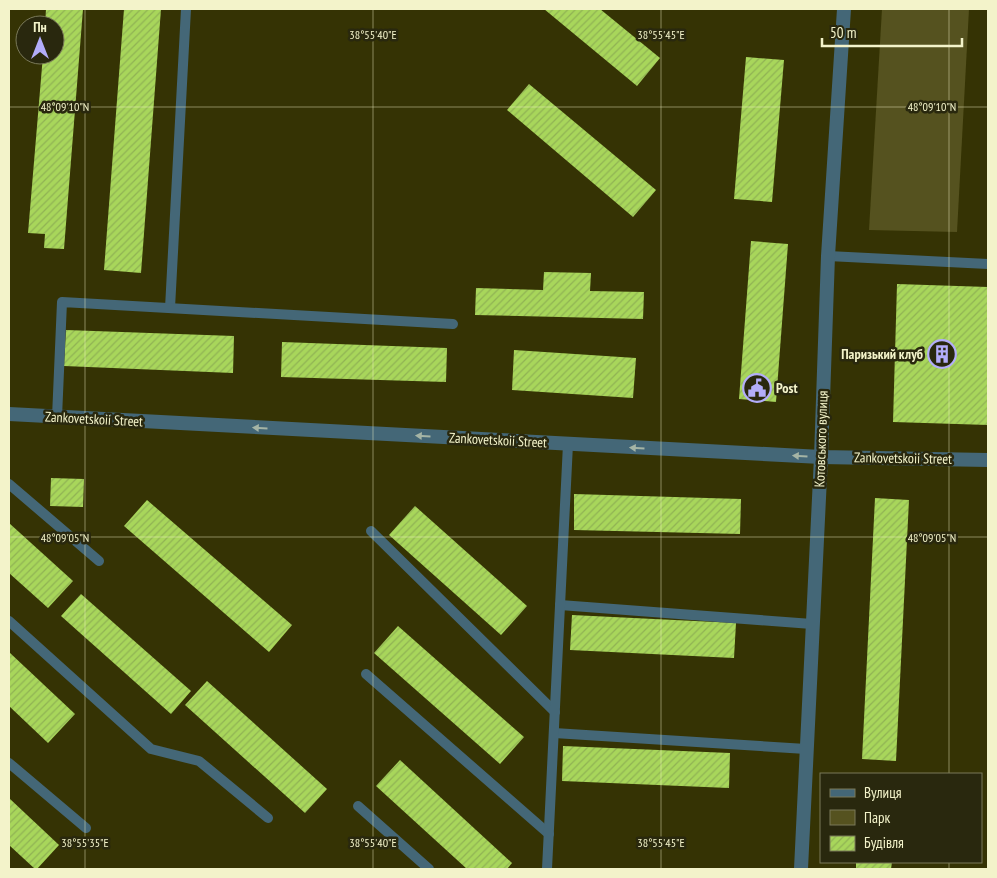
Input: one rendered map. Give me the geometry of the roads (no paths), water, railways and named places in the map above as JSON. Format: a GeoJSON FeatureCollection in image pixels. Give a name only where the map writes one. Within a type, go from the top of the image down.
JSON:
{"type":"FeatureCollection","features":[{"type":"Feature","properties":{"kind":"street","name":"Котовського вулиця"},"geometry":{"type":"LineString","coordinates":[[801,869],[821,457],[828,256],[844,9]]}},
{"type":"Feature","properties":{"kind":"street","name":"Zankovetskoii Street"},"geometry":{"type":"LineString","coordinates":[[9,414],[821,457],[988,460]]}},
{"type":"Feature","properties":{"kind":"lane"},"geometry":{"type":"LineString","coordinates":[[170,308],[186,9]]}},
{"type":"Feature","properties":{"kind":"lane"},"geometry":{"type":"LineString","coordinates":[[828,256],[988,264]]}},
{"type":"Feature","properties":{"kind":"lane"},"geometry":{"type":"LineString","coordinates":[[57,417],[62,302],[453,324]]}},
{"type":"Feature","properties":{"kind":"lane"},"geometry":{"type":"LineString","coordinates":[[547,869],[568,444]]}},
{"type":"Feature","properties":{"kind":"lane"},"geometry":{"type":"LineString","coordinates":[[9,484],[99,561]]}},
{"type":"Feature","properties":{"kind":"lane"},"geometry":{"type":"LineString","coordinates":[[371,531],[555,712]]}},
{"type":"Feature","properties":{"kind":"lane"},"geometry":{"type":"LineString","coordinates":[[560,605],[812,624]]}},
{"type":"Feature","properties":{"kind":"lane"},"geometry":{"type":"LineString","coordinates":[[9,621],[150,749],[199,761],[268,818]]}},
{"type":"Feature","properties":{"kind":"lane"},"geometry":{"type":"LineString","coordinates":[[366,674],[549,834]]}},
{"type":"Feature","properties":{"kind":"lane"},"geometry":{"type":"LineString","coordinates":[[554,733],[806,750]]}},
{"type":"Feature","properties":{"kind":"lane"},"geometry":{"type":"LineString","coordinates":[[9,763],[86,828]]}},
{"type":"Feature","properties":{"kind":"lane"},"geometry":{"type":"LineString","coordinates":[[358,806],[429,869]]}},
{"type":"Feature","properties":{"kind":"place","name":"Паризький клуб"},"geometry":{"type":"Point","coordinates":[942,354]}},
{"type":"Feature","properties":{"kind":"place","name":"Post"},"geometry":{"type":"Point","coordinates":[757,388]}}]}
